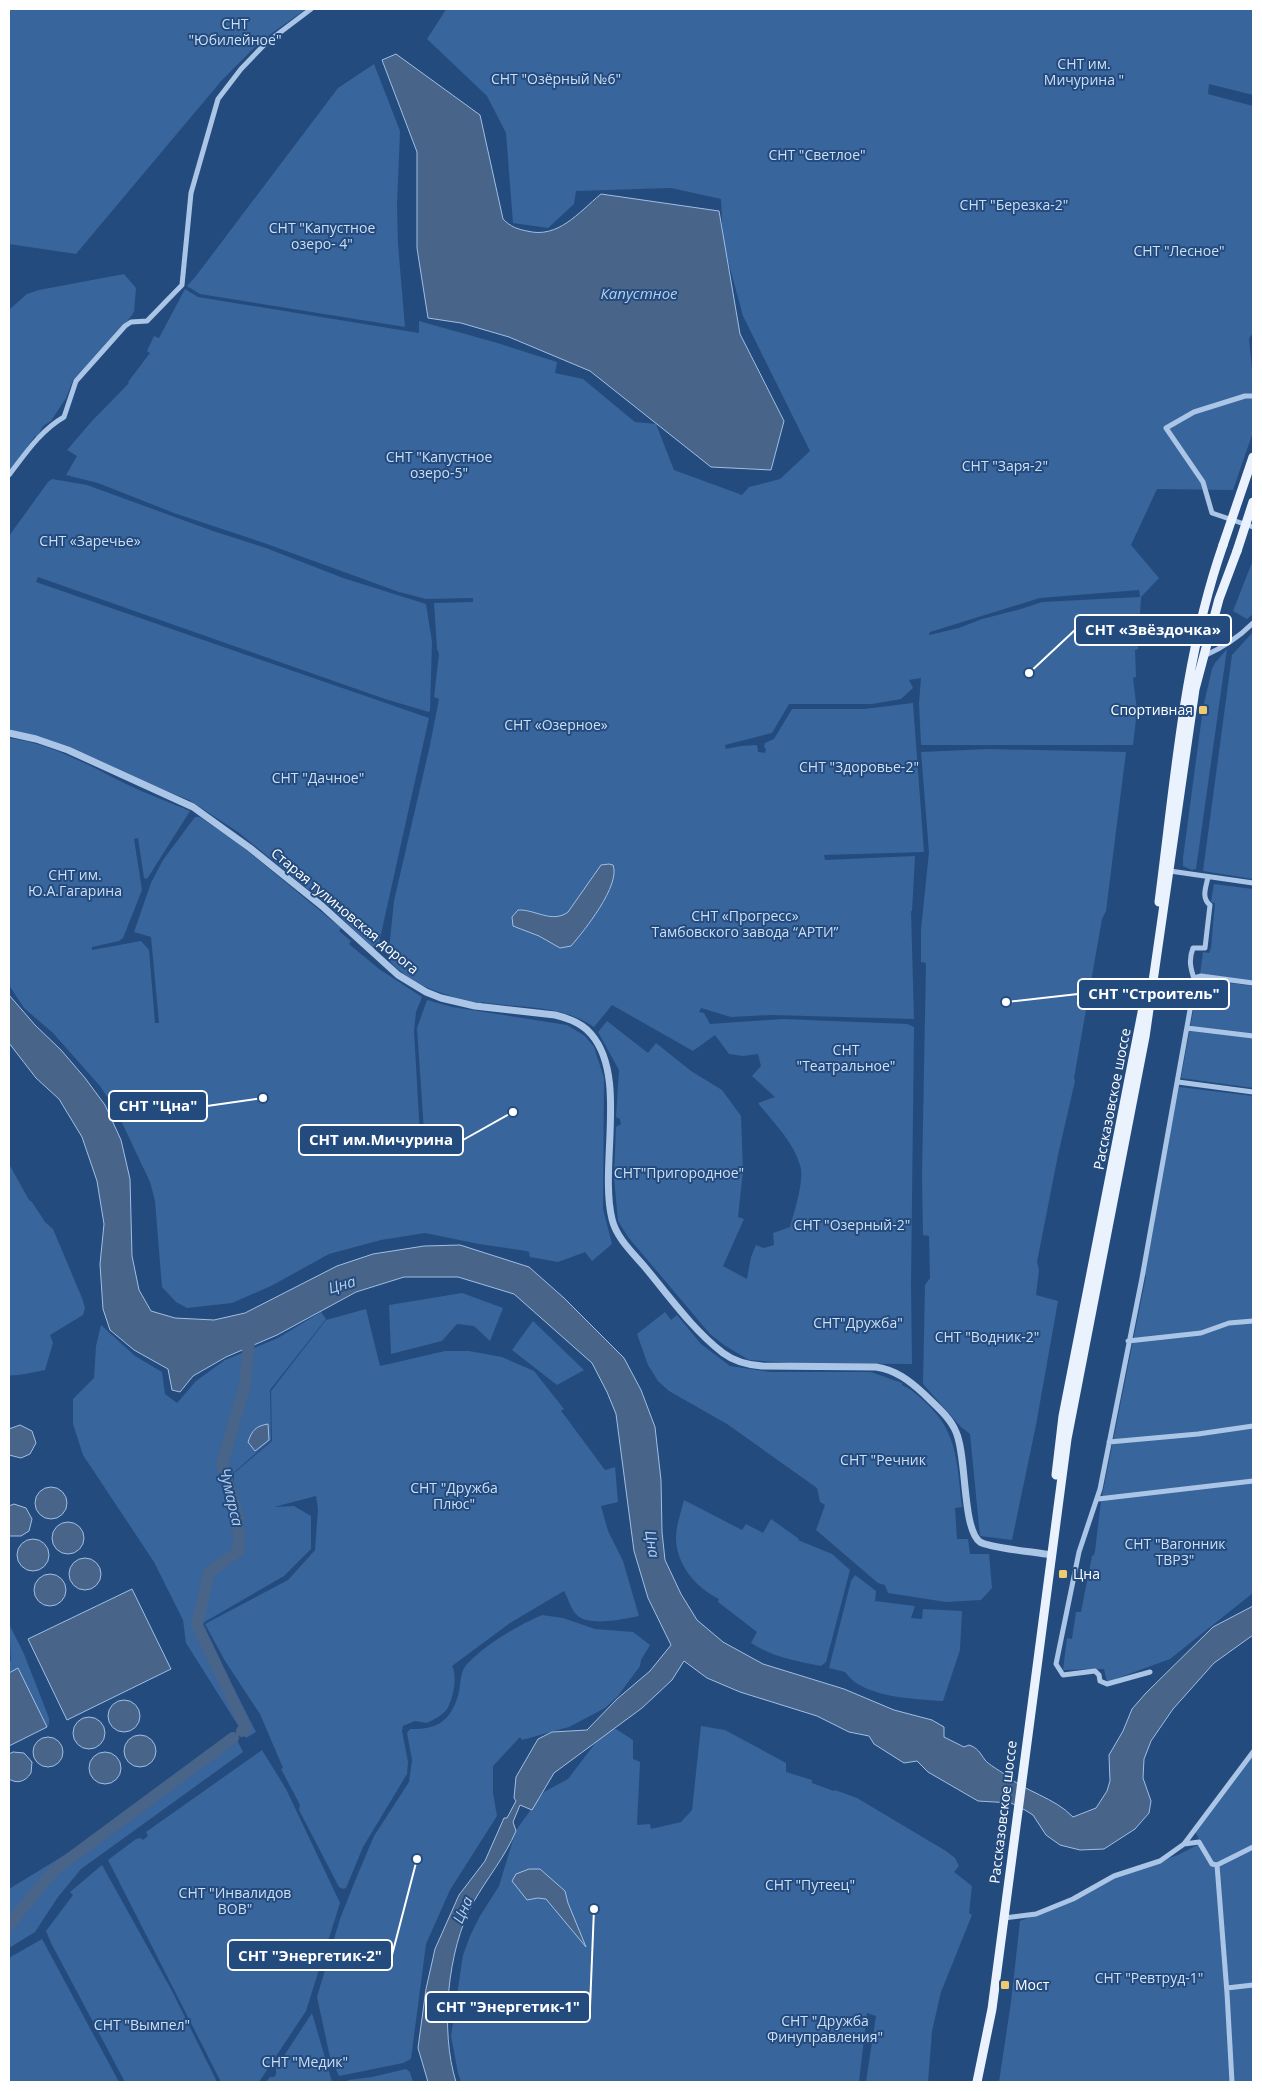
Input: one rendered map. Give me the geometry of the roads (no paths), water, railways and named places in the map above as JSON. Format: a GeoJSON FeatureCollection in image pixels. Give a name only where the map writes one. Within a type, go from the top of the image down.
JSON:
{"type":"FeatureCollection","features":[{"type":"Feature","properties":{"kind":"main road","name":"Рассказовское шоссе"},"geometry":{"type":"LineString","coordinates":[[1052,1550],[1058,1448],[1063,1416],[1145,998],[1189,677],[1203,607],[1253,457]]}},
{"type":"Feature","properties":{"kind":"main road","name":"Рассказовское шоссе"},"geometry":{"type":"LineString","coordinates":[[977,2082],[992,2009],[1067,1439],[1145,1037],[1190,721],[1203,656],[1219,598],[1253,502]]}},
{"type":"Feature","properties":{"kind":"street"},"geometry":{"type":"LineString","coordinates":[[9,475],[40,435],[64,416],[76,381],[125,326],[131,322],[147,321],[182,285],[190,193],[218,99],[266,43],[311,9]]}},
{"type":"Feature","properties":{"kind":"street"},"geometry":{"type":"LineString","coordinates":[[1253,396],[1245,396],[1194,412],[1166,428],[1203,482],[1212,513],[1253,528]]}},
{"type":"Feature","properties":{"kind":"street"},"geometry":{"type":"LineString","coordinates":[[1203,656],[1214,652],[1245,631],[1253,623]]}},
{"type":"Feature","properties":{"kind":"street","name":"Старая тулиновская дорога"},"geometry":{"type":"LineString","coordinates":[[9,733],[36,739],[68,750],[189,804],[250,848],[322,906],[398,975],[426,992],[475,1006],[555,1014],[567,1018],[584,1028],[600,1047],[607,1066],[610,1134],[608,1194],[613,1224],[618,1234],[678,1308],[724,1354],[744,1364],[762,1366],[876,1367],[894,1372],[905,1378],[942,1413],[957,1433],[962,1452],[974,1536],[980,1542],[991,1547],[1052,1550]]}},
{"type":"Feature","properties":{"kind":"street"},"geometry":{"type":"LineString","coordinates":[[1170,871],[1253,883]]}},
{"type":"Feature","properties":{"kind":"street"},"geometry":{"type":"LineString","coordinates":[[1150,1672],[1107,1684],[1100,1680],[1099,1675],[1095,1671],[1064,1675],[1056,1664],[1079,1552],[1098,1499],[1178,1082],[1195,982],[1189,966],[1192,948],[1205,948],[1210,905],[1206,901],[1204,894],[1208,877]]}},
{"type":"Feature","properties":{"kind":"street"},"geometry":{"type":"LineString","coordinates":[[1194,978],[1200,976],[1253,983]]}},
{"type":"Feature","properties":{"kind":"street"},"geometry":{"type":"LineString","coordinates":[[1187,1028],[1253,1036]]}},
{"type":"Feature","properties":{"kind":"street"},"geometry":{"type":"LineString","coordinates":[[1178,1082],[1253,1092]]}},
{"type":"Feature","properties":{"kind":"street"},"geometry":{"type":"LineString","coordinates":[[1128,1341],[1201,1333],[1229,1323],[1253,1321]]}},
{"type":"Feature","properties":{"kind":"street"},"geometry":{"type":"LineString","coordinates":[[1109,1442],[1198,1434],[1253,1426]]}},
{"type":"Feature","properties":{"kind":"street"},"geometry":{"type":"LineString","coordinates":[[1098,1499],[1253,1481]]}},
{"type":"Feature","properties":{"kind":"street"},"geometry":{"type":"LineString","coordinates":[[1004,1918],[1031,1915],[1073,1899],[1114,1876],[1160,1861],[1184,1844],[1253,1752]]}},
{"type":"Feature","properties":{"kind":"street"},"geometry":{"type":"LineString","coordinates":[[1184,1844],[1200,1842],[1212,1864],[1217,1865],[1253,1847]]}},
{"type":"Feature","properties":{"kind":"street"},"geometry":{"type":"LineString","coordinates":[[1217,1865],[1232,2082]]}},
{"type":"Feature","properties":{"kind":"street"},"geometry":{"type":"LineString","coordinates":[[1227,1988],[1253,1985]]}},
{"type":"Feature","properties":{"kind":"water","name":"Капустное"},"geometry":{"type":"Polygon","coordinates":[[[396,54],[480,115],[503,219],[514,227],[538,232],[558,228],[576,216],[601,194],[719,211],[740,334],[784,421],[771,470],[711,467],[590,371],[509,337],[461,323],[428,318],[417,248],[417,152],[382,60],[396,54]]]}},
{"type":"Feature","properties":{"kind":"water"},"geometry":{"type":"Polygon","coordinates":[[[601,865],[613,865],[614,874],[607,895],[592,919],[571,946],[560,948],[539,936],[513,926],[512,917],[518,910],[556,917],[568,912],[601,865]]]}},
{"type":"Feature","properties":{"kind":"water"},"geometry":{"type":"Polygon","coordinates":[[[9,995],[85,1078],[105,1105],[121,1140],[130,1179],[132,1256],[139,1290],[151,1311],[175,1318],[214,1320],[245,1313],[337,1266],[373,1254],[424,1246],[460,1245],[529,1267],[564,1298],[624,1358],[641,1390],[655,1427],[661,1480],[662,1532],[665,1560],[681,1594],[697,1620],[723,1642],[763,1664],[844,1689],[894,1710],[932,1720],[944,1727],[944,1737],[964,1747],[969,1745],[975,1748],[991,1766],[1021,1786],[1057,1804],[1073,1817],[1096,1808],[1107,1791],[1110,1781],[1109,1755],[1123,1731],[1132,1709],[1213,1627],[1253,1606],[1253,1635],[1214,1663],[1173,1709],[1151,1741],[1144,1759],[1143,1778],[1151,1801],[1149,1813],[1135,1829],[1104,1849],[1080,1850],[1060,1845],[1046,1835],[1033,1815],[1011,1803],[978,1801],[928,1772],[917,1761],[904,1763],[874,1744],[869,1736],[849,1732],[817,1716],[740,1692],[707,1678],[684,1661],[672,1680],[642,1708],[554,1773],[532,1810],[520,1805],[513,1822],[516,1831],[507,1850],[473,1903],[457,1944],[452,1967],[447,2015],[451,2062],[456,2082],[428,2082],[418,2048],[426,1989],[435,1949],[459,1895],[485,1861],[504,1818],[507,1818],[516,1801],[514,1798],[516,1777],[538,1739],[552,1732],[587,1730],[617,1699],[650,1671],[671,1645],[648,1598],[634,1551],[616,1414],[592,1363],[514,1294],[458,1277],[404,1277],[356,1292],[277,1335],[226,1357],[193,1376],[180,1392],[172,1390],[168,1369],[134,1350],[110,1330],[103,1309],[100,1264],[104,1224],[97,1181],[82,1137],[59,1099],[36,1078],[9,1043],[9,995]]]}},
{"type":"Feature","properties":{"kind":"water"},"geometry":{"type":"Polygon","coordinates":[[[268,1424],[269,1440],[255,1451],[248,1442],[251,1434],[257,1427],[268,1424]]]}},
{"type":"Feature","properties":{"kind":"water"},"geometry":{"type":"Polygon","coordinates":[[[20,1425],[32,1431],[36,1443],[30,1454],[21,1458],[9,1455],[9,1429],[20,1425]]]}},
{"type":"Feature","properties":{"kind":"water"},"geometry":{"type":"Polygon","coordinates":[[[51,1487],[63,1491],[67,1503],[63,1515],[51,1519],[39,1515],[35,1503],[39,1491],[51,1487]]]}},
{"type":"Feature","properties":{"kind":"water"},"geometry":{"type":"Polygon","coordinates":[[[14,1504],[26,1508],[32,1519],[29,1531],[21,1536],[9,1536],[9,1506],[14,1504]]]}},
{"type":"Feature","properties":{"kind":"water"},"geometry":{"type":"Polygon","coordinates":[[[68,1522],[80,1526],[84,1538],[80,1550],[68,1554],[56,1550],[52,1538],[56,1526],[68,1522]]]}},
{"type":"Feature","properties":{"kind":"water"},"geometry":{"type":"Polygon","coordinates":[[[33,1539],[45,1543],[49,1555],[45,1567],[33,1571],[21,1567],[17,1555],[21,1543],[33,1539]]]}},
{"type":"Feature","properties":{"kind":"water"},"geometry":{"type":"Polygon","coordinates":[[[85,1558],[97,1562],[101,1574],[97,1586],[85,1590],[73,1586],[69,1574],[73,1562],[85,1558]]]}},
{"type":"Feature","properties":{"kind":"water"},"geometry":{"type":"Polygon","coordinates":[[[50,1574],[62,1578],[66,1590],[62,1602],[50,1606],[38,1602],[34,1590],[38,1578],[50,1574]]]}},
{"type":"Feature","properties":{"kind":"water"},"geometry":{"type":"Polygon","coordinates":[[[132,1589],[171,1669],[67,1720],[28,1639],[132,1589]]]}},
{"type":"Feature","properties":{"kind":"water"},"geometry":{"type":"Polygon","coordinates":[[[18,1668],[47,1727],[9,1746],[9,1673],[18,1668]]]}},
{"type":"Feature","properties":{"kind":"water"},"geometry":{"type":"Polygon","coordinates":[[[124,1700],[136,1704],[140,1716],[136,1728],[124,1732],[112,1728],[108,1716],[112,1704],[124,1700]]]}},
{"type":"Feature","properties":{"kind":"water"},"geometry":{"type":"Polygon","coordinates":[[[89,1717],[101,1721],[105,1733],[101,1745],[89,1749],[77,1745],[73,1733],[77,1721],[89,1717]]]}},
{"type":"Feature","properties":{"kind":"water"},"geometry":{"type":"Polygon","coordinates":[[[140,1735],[152,1739],[156,1751],[152,1763],[140,1767],[128,1763],[124,1751],[128,1739],[140,1735]]]}},
{"type":"Feature","properties":{"kind":"water"},"geometry":{"type":"Polygon","coordinates":[[[48,1737],[59,1741],[63,1752],[59,1763],[48,1767],[37,1763],[33,1752],[37,1741],[48,1737]]]}},
{"type":"Feature","properties":{"kind":"water"},"geometry":{"type":"Polygon","coordinates":[[[13,1752],[24,1753],[32,1762],[31,1773],[21,1781],[9,1779],[9,1754],[13,1752]]]}},
{"type":"Feature","properties":{"kind":"water"},"geometry":{"type":"Polygon","coordinates":[[[105,1752],[117,1756],[121,1768],[117,1780],[105,1784],[93,1780],[89,1768],[93,1756],[105,1752]]]}},
{"type":"Feature","properties":{"kind":"water"},"geometry":{"type":"Polygon","coordinates":[[[529,1869],[540,1869],[565,1891],[586,1947],[546,1899],[527,1900],[512,1881],[516,1874],[529,1869]]]}},
{"type":"Feature","properties":{"kind":"waterway","name":"Чумарса"},"geometry":{"type":"LineString","coordinates":[[242,1731],[246,1728],[197,1625],[209,1572],[239,1551],[238,1517],[222,1464],[245,1385],[250,1331]]}},
{"type":"Feature","properties":{"kind":"waterway","name":"Чумарса"},"geometry":{"type":"LineString","coordinates":[[9,1925],[53,1871],[233,1738]]}},
{"type":"Feature","properties":{"kind":"place","name":"СНТ «Звёздочка»"},"geometry":{"type":"Point","coordinates":[1029,673]}},
{"type":"Feature","properties":{"kind":"place","name":"Спортивная"},"geometry":{"type":"Point","coordinates":[1203,710]}},
{"type":"Feature","properties":{"kind":"place","name":"СНТ \"Строитель\""},"geometry":{"type":"Point","coordinates":[1006,1002]}},
{"type":"Feature","properties":{"kind":"place","name":"СНТ \"Цна\""},"geometry":{"type":"Point","coordinates":[263,1098]}},
{"type":"Feature","properties":{"kind":"place","name":"СНТ им.Мичурина"},"geometry":{"type":"Point","coordinates":[513,1112]}},
{"type":"Feature","properties":{"kind":"place","name":"Цна"},"geometry":{"type":"Point","coordinates":[1063,1574]}},
{"type":"Feature","properties":{"kind":"place","name":"СНТ \"Энергетик-2\""},"geometry":{"type":"Point","coordinates":[417,1859]}},
{"type":"Feature","properties":{"kind":"place","name":"СНТ \"Энергетик-1\""},"geometry":{"type":"Point","coordinates":[594,1909]}},
{"type":"Feature","properties":{"kind":"place","name":"Мост"},"geometry":{"type":"Point","coordinates":[1005,1985]}},
{"type":"Feature","properties":{"kind":"park label","name":"СНТ \"Юбилейное\""},"geometry":{"type":"Point","coordinates":[235,32]}},
{"type":"Feature","properties":{"kind":"park label","name":"СНТ им. Мичурина \""},"geometry":{"type":"Point","coordinates":[1084,72]}},
{"type":"Feature","properties":{"kind":"park label","name":"СНТ \"Озёрный №6\""},"geometry":{"type":"Point","coordinates":[556,79]}},
{"type":"Feature","properties":{"kind":"park label","name":"СНТ \"Светлое\""},"geometry":{"type":"Point","coordinates":[817,155]}},
{"type":"Feature","properties":{"kind":"park label","name":"СНТ \"Березка-2\""},"geometry":{"type":"Point","coordinates":[1014,205]}},
{"type":"Feature","properties":{"kind":"park label","name":"СНТ \"Капустное озеро- 4\""},"geometry":{"type":"Point","coordinates":[322,236]}},
{"type":"Feature","properties":{"kind":"park label","name":"СНТ \"Лесное\""},"geometry":{"type":"Point","coordinates":[1179,251]}},
{"type":"Feature","properties":{"kind":"park label","name":"СНТ \"Капустное озеро-5\""},"geometry":{"type":"Point","coordinates":[439,466]}},
{"type":"Feature","properties":{"kind":"park label","name":"СНТ \"Заря-2\""},"geometry":{"type":"Point","coordinates":[1005,466]}},
{"type":"Feature","properties":{"kind":"park label","name":"СНТ «Заречье»"},"geometry":{"type":"Point","coordinates":[90,541]}},
{"type":"Feature","properties":{"kind":"park label","name":"СНТ «Озерное»"},"geometry":{"type":"Point","coordinates":[556,725]}},
{"type":"Feature","properties":{"kind":"park label","name":"СНТ \"Здоровье-2\""},"geometry":{"type":"Point","coordinates":[859,767]}},
{"type":"Feature","properties":{"kind":"park label","name":"СНТ \"Дачное\""},"geometry":{"type":"Point","coordinates":[318,778]}},
{"type":"Feature","properties":{"kind":"park label","name":"СНТ им. Ю.А.Гагарина"},"geometry":{"type":"Point","coordinates":[75,884]}},
{"type":"Feature","properties":{"kind":"park label","name":"СНТ «Прогресс» Тамбовского завода “АРТИ”"},"geometry":{"type":"Point","coordinates":[745,924]}},
{"type":"Feature","properties":{"kind":"park label","name":"СНТ \"Театральное\""},"geometry":{"type":"Point","coordinates":[846,1058]}},
{"type":"Feature","properties":{"kind":"park label","name":"СНТ\"Пригородное\""},"geometry":{"type":"Point","coordinates":[679,1173]}},
{"type":"Feature","properties":{"kind":"park label","name":"СНТ \"Озерный-2\""},"geometry":{"type":"Point","coordinates":[852,1225]}},
{"type":"Feature","properties":{"kind":"park label","name":"СНТ\"Дружба\""},"geometry":{"type":"Point","coordinates":[858,1323]}},
{"type":"Feature","properties":{"kind":"park label","name":"СНТ \"Водник-2\""},"geometry":{"type":"Point","coordinates":[987,1337]}},
{"type":"Feature","properties":{"kind":"park label","name":"СНТ \"Речник"},"geometry":{"type":"Point","coordinates":[883,1460]}},
{"type":"Feature","properties":{"kind":"park label","name":"СНТ \"Дружба Плюс\""},"geometry":{"type":"Point","coordinates":[454,1496]}},
{"type":"Feature","properties":{"kind":"park label","name":"СНТ \"Вагонник ТВРЗ\""},"geometry":{"type":"Point","coordinates":[1175,1552]}},
{"type":"Feature","properties":{"kind":"park label","name":"СНТ \"Путеец\""},"geometry":{"type":"Point","coordinates":[810,1885]}},
{"type":"Feature","properties":{"kind":"park label","name":"СНТ \"Инвалидов ВОВ\""},"geometry":{"type":"Point","coordinates":[235,1902]}},
{"type":"Feature","properties":{"kind":"park label","name":"СНТ \"Ревтруд-1\""},"geometry":{"type":"Point","coordinates":[1149,1978]}},
{"type":"Feature","properties":{"kind":"park label","name":"СНТ \"Вымпел\""},"geometry":{"type":"Point","coordinates":[142,2025]}},
{"type":"Feature","properties":{"kind":"park label","name":"СНТ \"Дружба Финуправления\""},"geometry":{"type":"Point","coordinates":[825,2029]}},
{"type":"Feature","properties":{"kind":"park label","name":"СНТ \"Медик\""},"geometry":{"type":"Point","coordinates":[305,2062]}}]}
